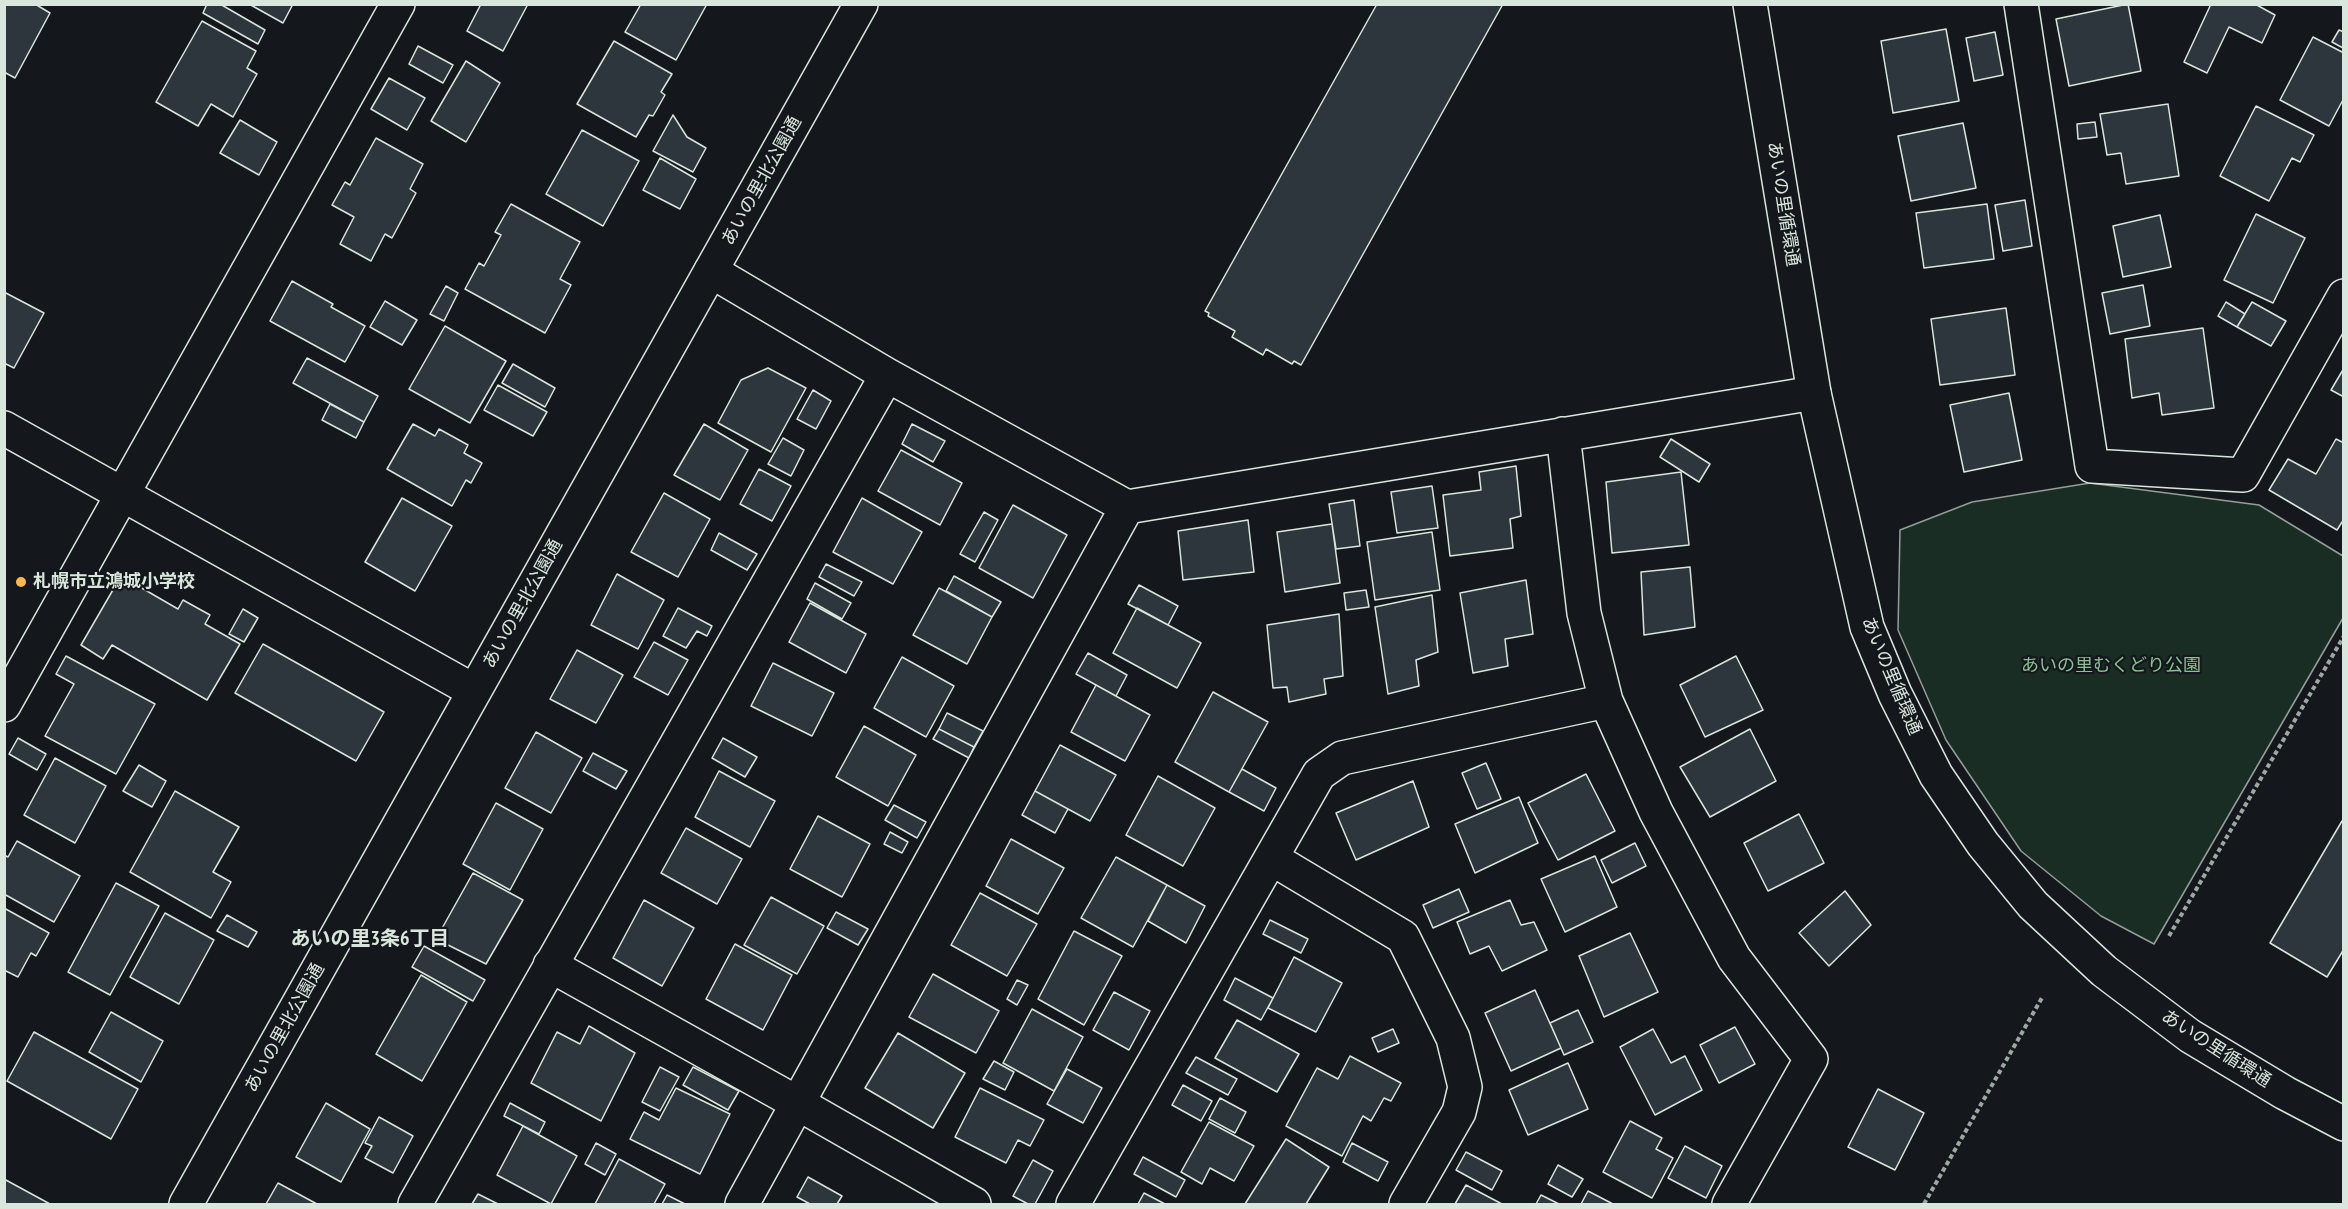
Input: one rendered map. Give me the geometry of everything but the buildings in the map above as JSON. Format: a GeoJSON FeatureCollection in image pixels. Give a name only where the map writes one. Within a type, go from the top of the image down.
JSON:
{"type":"FeatureCollection","features":[{"type":"Feature","properties":{"kind":"street"},"geometry":{"type":"LineString","coordinates":[[4,705],[398,4]]}},
{"type":"Feature","properties":{"kind":"street","name":"あいの里北公園通"},"geometry":{"type":"LineString","coordinates":[[186,1204],[861,4]]}},
{"type":"Feature","properties":{"kind":"street","name":"あいの里循環通"},"geometry":{"type":"LineString","coordinates":[[1750,4],[1814,393],[1867,627],[1895,694],[1936,775],[1983,844],[2033,905],[2114,978],[2190,1036],[2285,1093],[2343,1124]]}},
{"type":"Feature","properties":{"kind":"street"},"geometry":{"type":"LineString","coordinates":[[2021,4],[2092,466],[2243,475],[2343,296]]}},
{"type":"Feature","properties":{"kind":"street"},"geometry":{"type":"LineString","coordinates":[[711,271],[887,375],[1127,507],[1814,393]]}},
{"type":"Feature","properties":{"kind":"street"},"geometry":{"type":"LineString","coordinates":[[415,1204],[887,375]]}},
{"type":"Feature","properties":{"kind":"street"},"geometry":{"type":"LineString","coordinates":[[4,428],[474,691]]}},
{"type":"Feature","properties":{"kind":"street"},"geometry":{"type":"LineString","coordinates":[[1563,434],[1584,613],[1606,701],[1656,812],[1734,958],[1811,1059],[1729,1204]]}},
{"type":"Feature","properties":{"kind":"street"},"geometry":{"type":"LineString","coordinates":[[742,1204],[1127,507]]}},
{"type":"Feature","properties":{"kind":"street"},"geometry":{"type":"LineString","coordinates":[[1073,1204],[1319,774],[1342,758],[1606,701]]}},
{"type":"Feature","properties":{"kind":"street"},"geometry":{"type":"LineString","coordinates":[[1271,858],[1403,937],[1453,1038],[1466,1087],[1459,1112],[1406,1204]]}},
{"type":"Feature","properties":{"kind":"street"},"geometry":{"type":"LineString","coordinates":[[550,965],[974,1204]]}},
{"type":"Feature","properties":{"kind":"path"},"geometry":{"type":"LineString","coordinates":[[2169,936],[2343,636]]}},
{"type":"Feature","properties":{"kind":"path"},"geometry":{"type":"LineString","coordinates":[[1924,1204],[2043,996]]}},
{"type":"Feature","properties":{"kind":"green space","name":"あいの里むくどり公園"},"geometry":{"type":"Polygon","coordinates":[[[2090,483],[2259,505],[2343,556],[2343,618],[2154,944],[2101,916],[2021,851],[1946,740],[1898,630],[1900,530],[1972,502],[2090,483]]]}},
{"type":"Feature","properties":{"kind":"place","name":"札幌市立鴻城小学校"},"geometry":{"type":"Point","coordinates":[21,582]}},
{"type":"Feature","properties":{"kind":"district","name":"あいの里3条6丁目"},"geometry":{"type":"Point","coordinates":[370,939]}}]}
